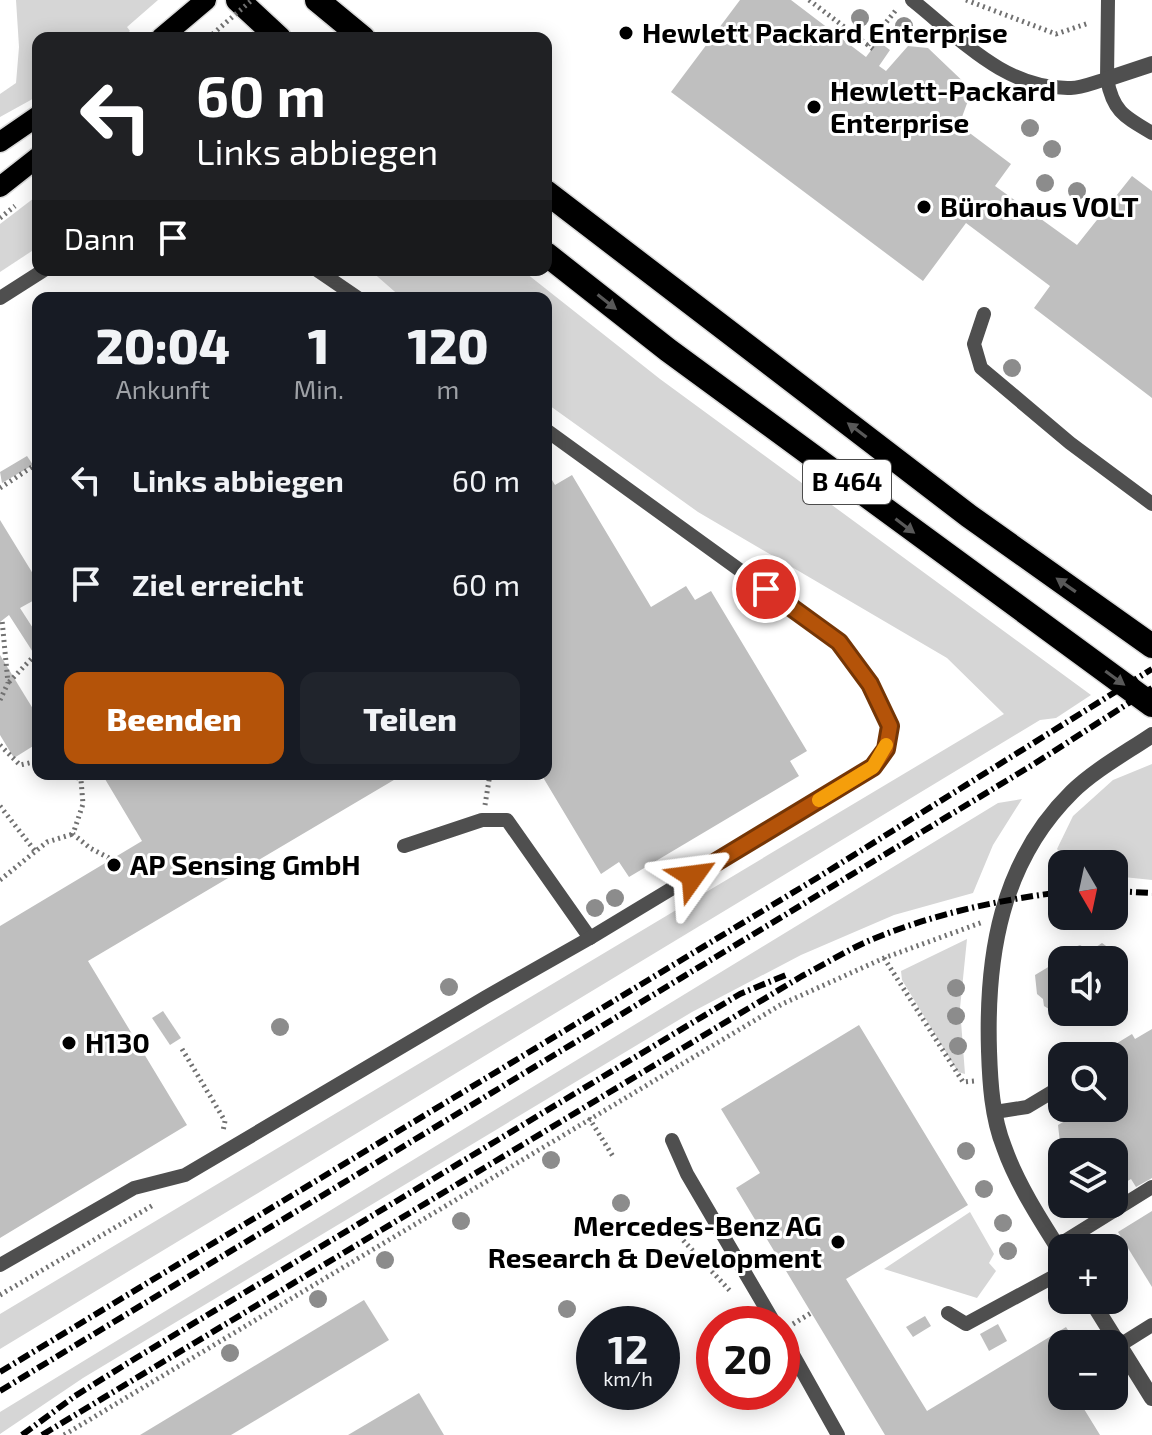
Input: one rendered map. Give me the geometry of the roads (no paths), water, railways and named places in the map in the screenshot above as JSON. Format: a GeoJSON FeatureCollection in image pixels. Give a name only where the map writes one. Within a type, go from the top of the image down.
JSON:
{"type":"FeatureCollection","features":[{"type":"Feature","properties":{"kind":"highway"},"geometry":{"type":"LineString","coordinates":[[238,0],[273,32]]}},
{"type":"Feature","properties":{"kind":"highway"},"geometry":{"type":"LineString","coordinates":[[317,0],[356,32]]}},
{"type":"Feature","properties":{"kind":"highway","name":"B 464"},"geometry":{"type":"LineString","coordinates":[[552,197],[969,516],[1152,646]]}},
{"type":"Feature","properties":{"kind":"highway","name":"B 464"},"geometry":{"type":"LineString","coordinates":[[552,259],[668,350],[1152,705]]}},
{"type":"Feature","properties":{"kind":"main road"},"geometry":{"type":"LineString","coordinates":[[168,32],[206,0]]}},
{"type":"Feature","properties":{"kind":"main road"},"geometry":{"type":"LineString","coordinates":[[0,142],[32,120]]}},
{"type":"Feature","properties":{"kind":"main road"},"geometry":{"type":"LineString","coordinates":[[0,187],[32,162]]}},
{"type":"Feature","properties":{"kind":"street"},"geometry":{"type":"LineString","coordinates":[[1107,79],[1152,64]]}},
{"type":"Feature","properties":{"kind":"street"},"geometry":{"type":"LineString","coordinates":[[1049,1234],[1003,1147],[995,1112],[990,1080],[987,999],[999,923],[1005,899],[1024,858],[1046,824],[1073,791],[1146,740]]}},
{"type":"Feature","properties":{"kind":"street"},"geometry":{"type":"LineString","coordinates":[[1128,1358],[1152,1398]]}},
{"type":"Feature","properties":{"kind":"lane"},"geometry":{"type":"LineString","coordinates":[[912,0],[996,68],[1023,81],[1074,88],[1107,79]]}},
{"type":"Feature","properties":{"kind":"lane"},"geometry":{"type":"LineString","coordinates":[[1108,0],[1107,79],[1114,105],[1124,117],[1152,133]]}},
{"type":"Feature","properties":{"kind":"lane"},"geometry":{"type":"LineString","coordinates":[[0,298],[35,276]]}},
{"type":"Feature","properties":{"kind":"lane"},"geometry":{"type":"LineString","coordinates":[[326,276],[349,292]]}},
{"type":"Feature","properties":{"kind":"lane"},"geometry":{"type":"LineString","coordinates":[[984,314],[974,344],[981,368],[1070,443],[1152,504]]}},
{"type":"Feature","properties":{"kind":"lane"},"geometry":{"type":"LineString","coordinates":[[0,1265],[134,1188],[185,1175],[590,938],[873,767],[886,749],[890,726],[870,684],[839,642],[552,434]]}},
{"type":"Feature","properties":{"kind":"lane"},"geometry":{"type":"LineString","coordinates":[[404,846],[482,820],[507,820],[590,938]]}},
{"type":"Feature","properties":{"kind":"lane"},"geometry":{"type":"LineString","coordinates":[[995,1112],[1027,1107],[1048,1094]]}},
{"type":"Feature","properties":{"kind":"lane"},"geometry":{"type":"LineString","coordinates":[[672,1140],[687,1174],[764,1306]]}},
{"type":"Feature","properties":{"kind":"lane"},"geometry":{"type":"LineString","coordinates":[[1083,1234],[1152,1187]]}},
{"type":"Feature","properties":{"kind":"lane"},"geometry":{"type":"LineString","coordinates":[[948,1313],[966,1324],[1048,1280]]}},
{"type":"Feature","properties":{"kind":"lane"},"geometry":{"type":"LineString","coordinates":[[1128,1340],[1152,1325]]}},
{"type":"Feature","properties":{"kind":"lane"},"geometry":{"type":"LineString","coordinates":[[800,1367],[838,1435]]}},
{"type":"Feature","properties":{"kind":"railway"},"geometry":{"type":"LineString","coordinates":[[0,1372],[817,878],[1152,669]]}},
{"type":"Feature","properties":{"kind":"railway"},"geometry":{"type":"LineString","coordinates":[[0,1391],[1034,764],[1152,688]]}},
{"type":"Feature","properties":{"kind":"railway"},"geometry":{"type":"LineString","coordinates":[[1128,892],[1152,893]]}},
{"type":"Feature","properties":{"kind":"railway"},"geometry":{"type":"LineString","coordinates":[[42,1435],[849,950],[946,914],[1048,894]]}},
{"type":"Feature","properties":{"kind":"railway"},"geometry":{"type":"LineString","coordinates":[[22,1435],[75,1396],[136,1358],[740,994],[786,975]]}},
{"type":"Feature","properties":{"kind":"place","name":"Hewlett Packard Enterprise"},"geometry":{"type":"Point","coordinates":[626,33]}},
{"type":"Feature","properties":{"kind":"place","name":"Hewlett-Packard Enterprise"},"geometry":{"type":"Point","coordinates":[814,107]}},
{"type":"Feature","properties":{"kind":"place","name":"Bürohaus VOLT"},"geometry":{"type":"Point","coordinates":[924,207]}},
{"type":"Feature","properties":{"kind":"place","name":"AP Sensing GmbH"},"geometry":{"type":"Point","coordinates":[114,865]}},
{"type":"Feature","properties":{"kind":"place","name":"H130"},"geometry":{"type":"Point","coordinates":[69,1043]}},
{"type":"Feature","properties":{"kind":"place","name":"Mercedes-Benz AG Research & Development"},"geometry":{"type":"Point","coordinates":[838,1242]}}]}
